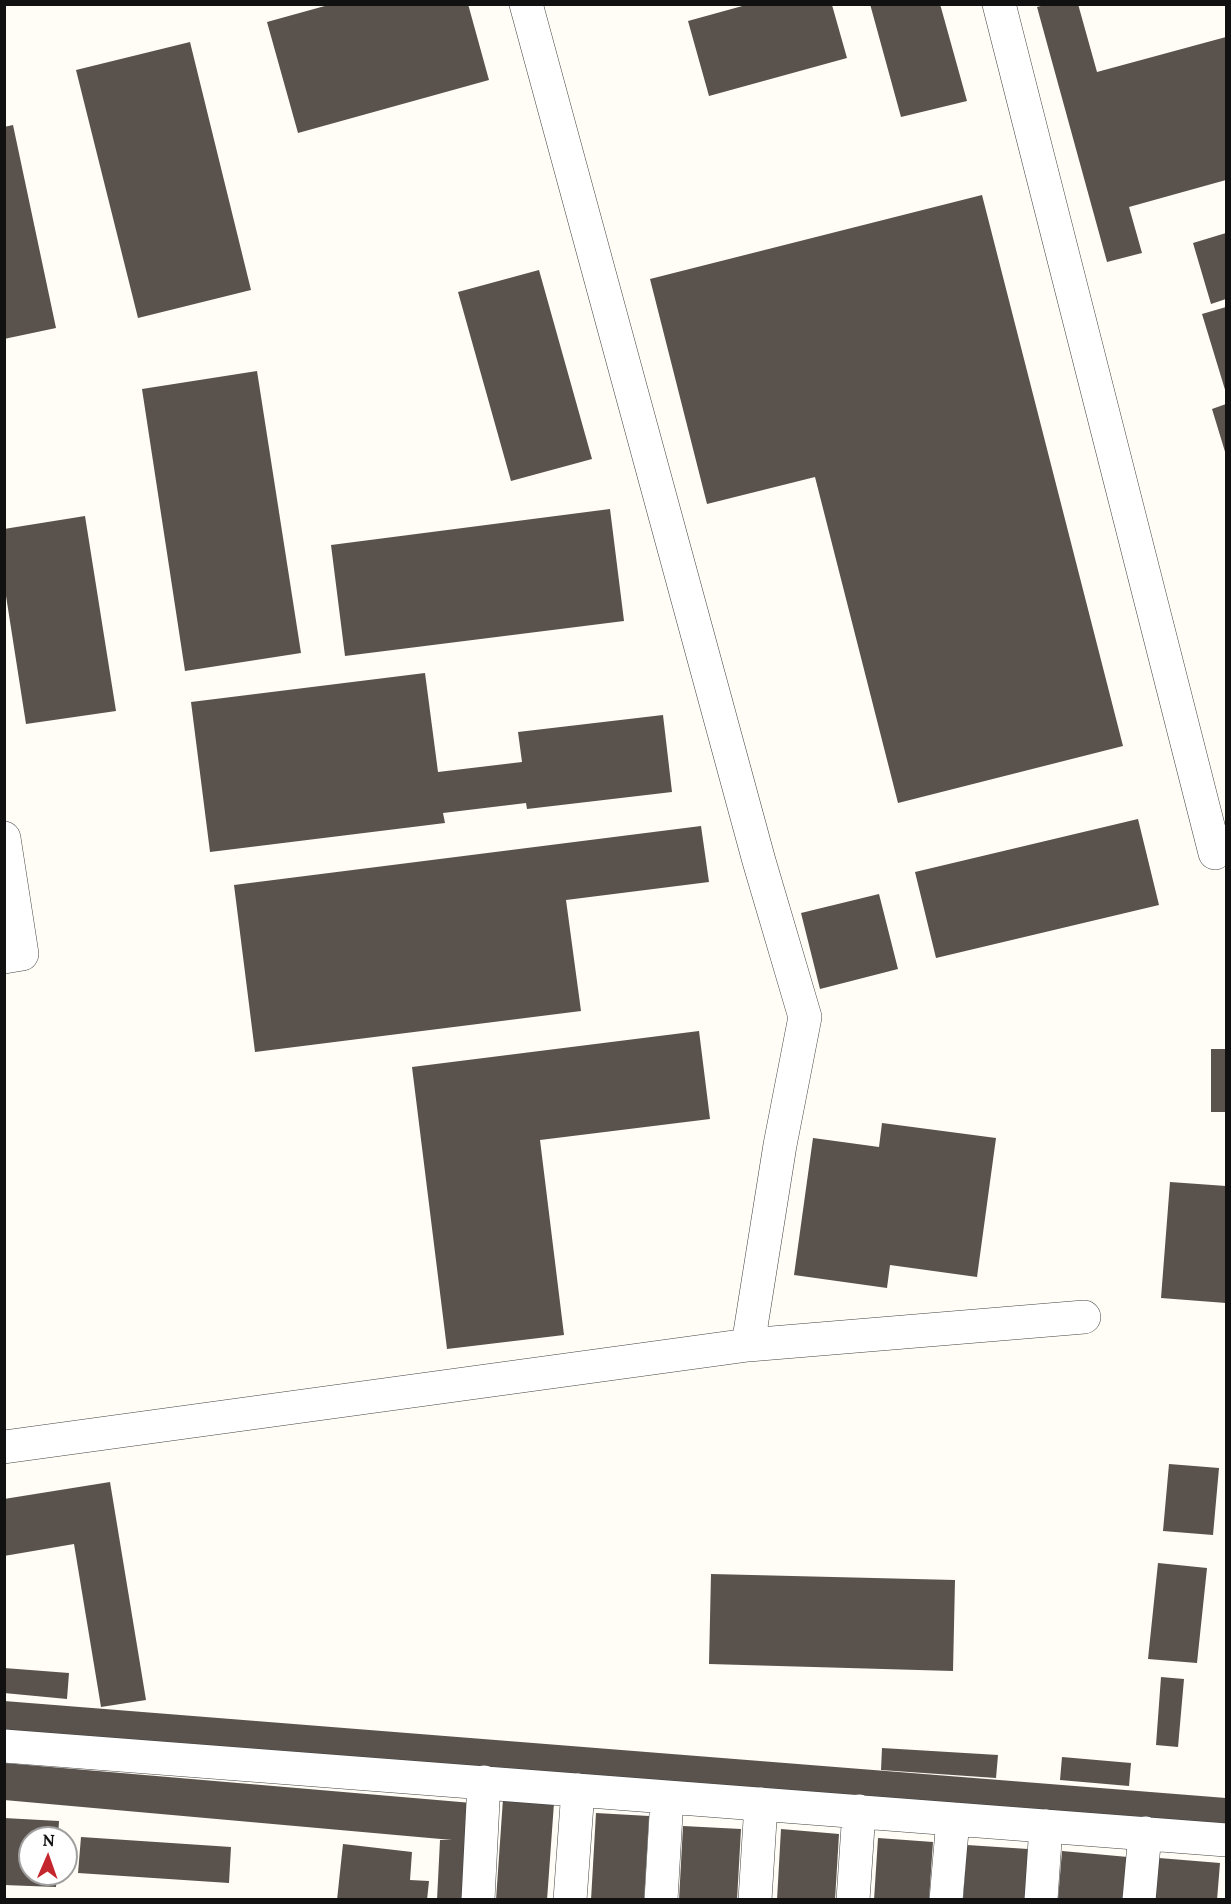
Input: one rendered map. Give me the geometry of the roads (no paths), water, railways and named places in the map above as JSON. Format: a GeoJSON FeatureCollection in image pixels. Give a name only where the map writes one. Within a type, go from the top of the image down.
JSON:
{"type":"FeatureCollection","features":[{"type":"Feature","properties":{"kind":"lane"},"geometry":{"type":"LineString","coordinates":[[526,4],[759,861],[805,1017],[780,1145],[748,1345]]}},
{"type":"Feature","properties":{"kind":"lane"},"geometry":{"type":"LineString","coordinates":[[999,4],[1215,853]]}},
{"type":"Feature","properties":{"kind":"lane"},"geometry":{"type":"LineString","coordinates":[[4,838],[22,954],[4,957]]}},
{"type":"Feature","properties":{"kind":"lane"},"geometry":{"type":"LineString","coordinates":[[4,1447],[748,1345],[1084,1317]]}},
{"type":"Feature","properties":{"kind":"lane"},"geometry":{"type":"LineString","coordinates":[[4,1746],[1227,1840]]}},
{"type":"Feature","properties":{"kind":"lane"},"geometry":{"type":"LineString","coordinates":[[478,1899],[484,1782]]}},
{"type":"Feature","properties":{"kind":"lane"},"geometry":{"type":"LineString","coordinates":[[570,1899],[578,1790]]}},
{"type":"Feature","properties":{"kind":"lane"},"geometry":{"type":"LineString","coordinates":[[661,1899],[667,1797]]}},
{"type":"Feature","properties":{"kind":"lane"},"geometry":{"type":"LineString","coordinates":[[755,1899],[760,1804]]}},
{"type":"Feature","properties":{"kind":"lane"},"geometry":{"type":"LineString","coordinates":[[853,1899],[859,1811]]}},
{"type":"Feature","properties":{"kind":"lane"},"geometry":{"type":"LineString","coordinates":[[946,1899],[953,1819]]}},
{"type":"Feature","properties":{"kind":"lane"},"geometry":{"type":"LineString","coordinates":[[1041,1899],[1047,1826]]}},
{"type":"Feature","properties":{"kind":"lane"},"geometry":{"type":"LineString","coordinates":[[1139,1899],[1145,1833]]}}]}
